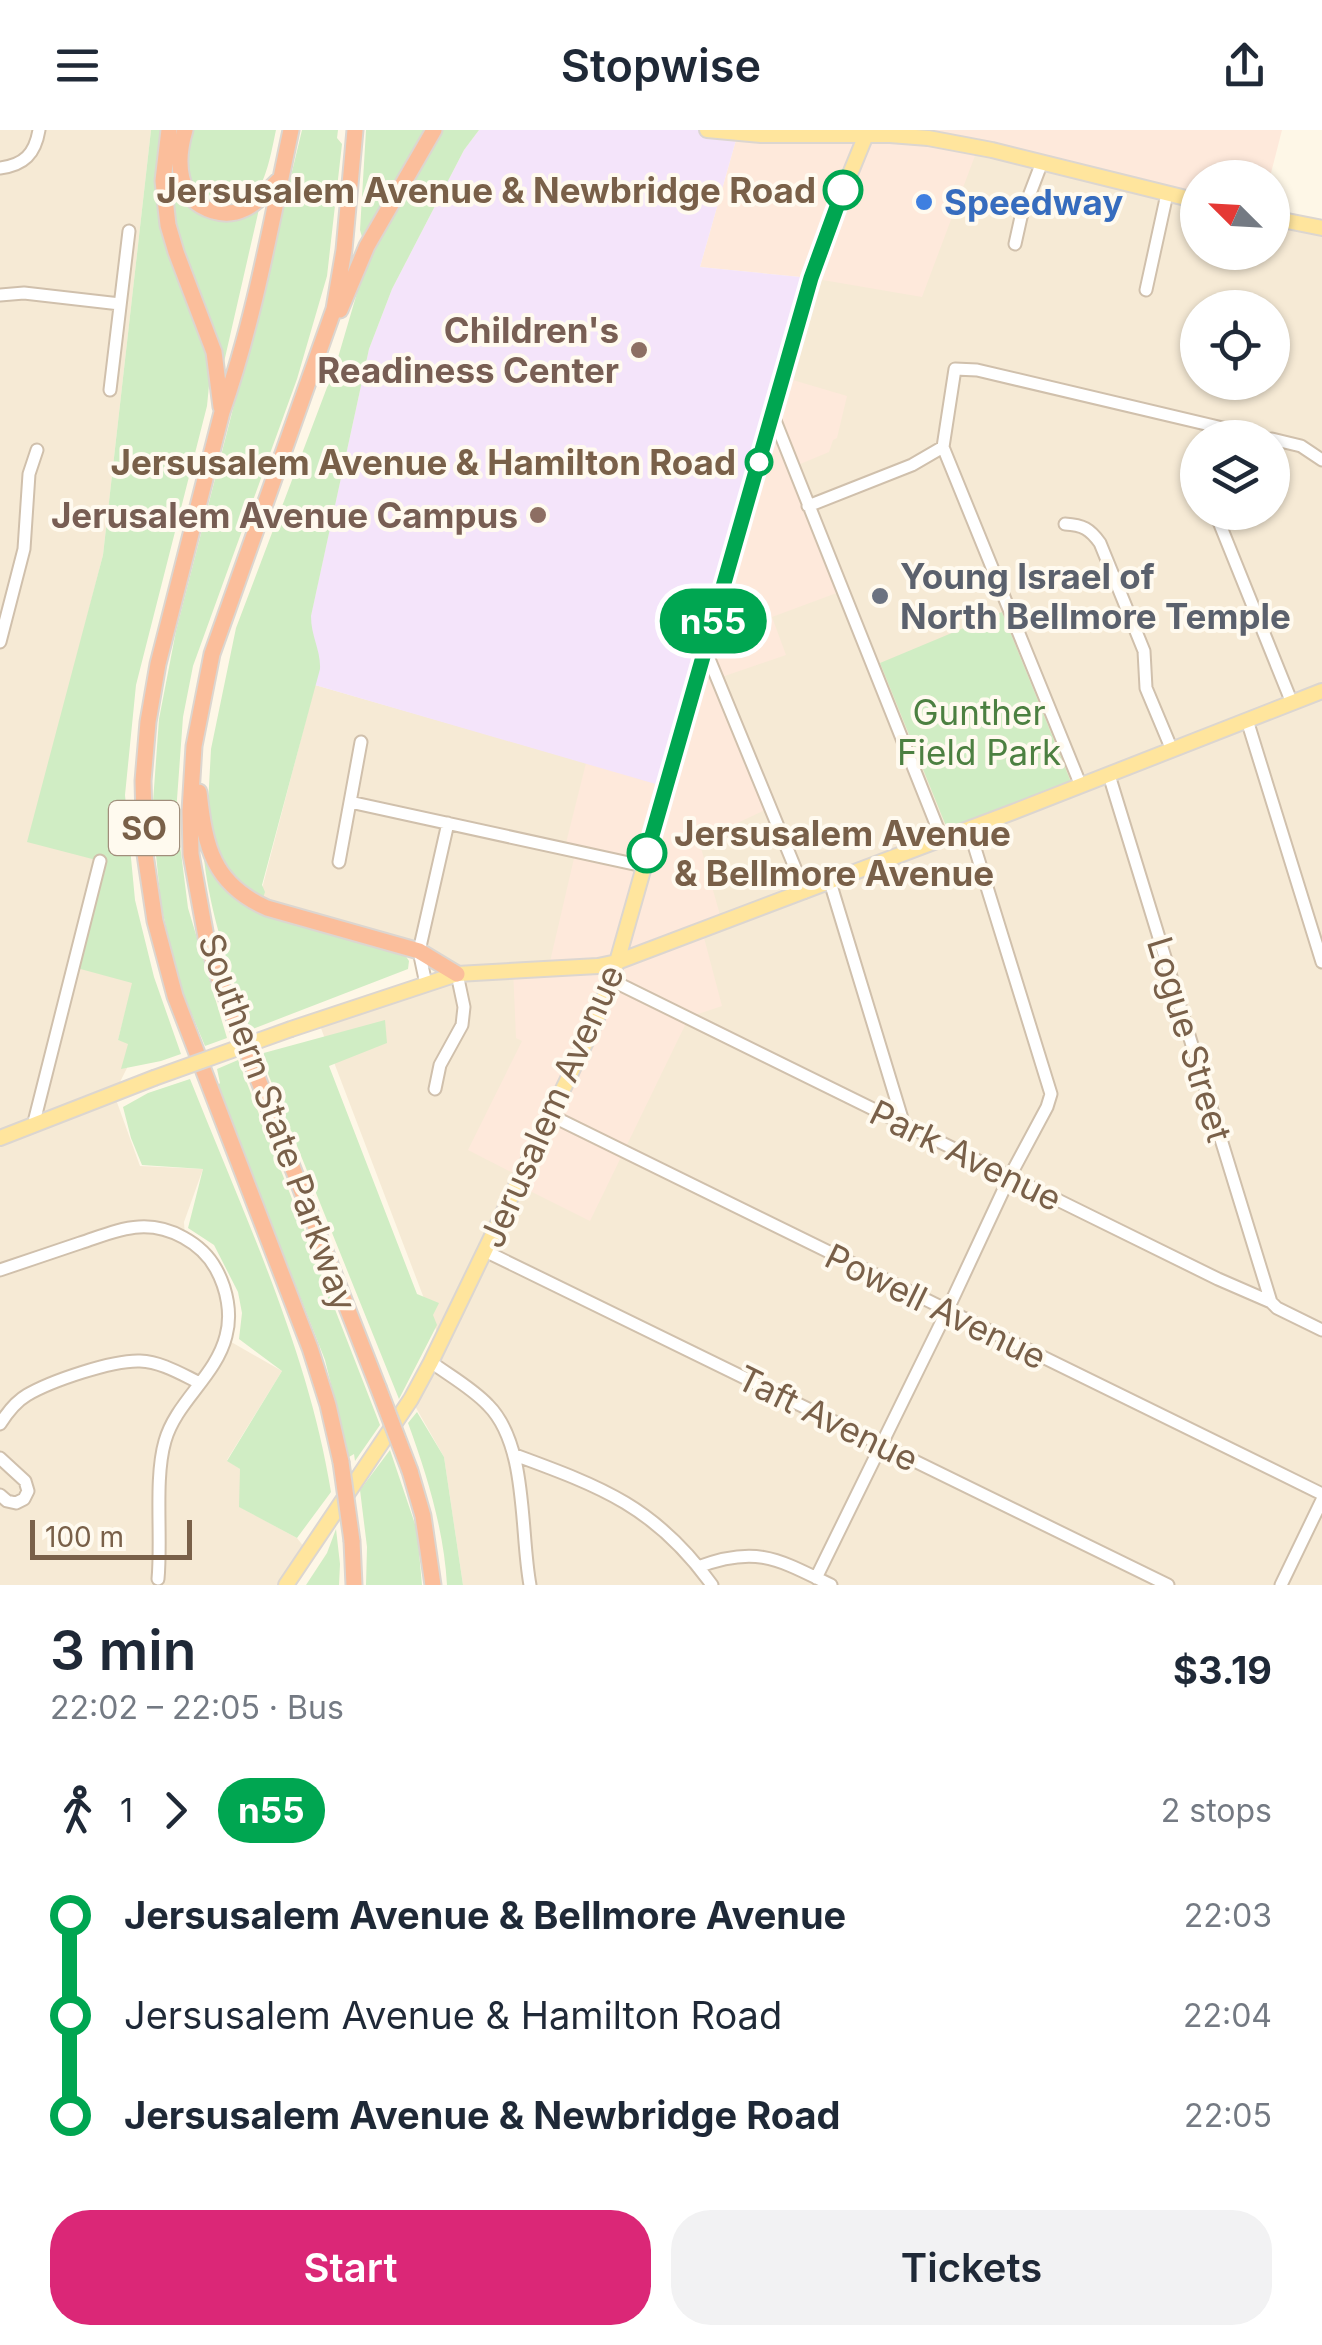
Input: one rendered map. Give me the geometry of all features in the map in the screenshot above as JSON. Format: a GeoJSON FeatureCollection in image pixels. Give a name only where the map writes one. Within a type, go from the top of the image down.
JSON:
{"type":"FeatureCollection","features":[{"type":"Feature","properties":{"kind":"highway"},"geometry":{"type":"LineString","coordinates":[[169,130],[163,182],[168,225],[214,352],[222,412]]}},
{"type":"Feature","properties":{"kind":"highway"},"geometry":{"type":"LineString","coordinates":[[185,130],[179,165],[182,181],[187,193],[210,210],[240,211],[281,178]]}},
{"type":"Feature","properties":{"kind":"highway","name":"Southern State Parkway"},"geometry":{"type":"LineString","coordinates":[[291,130],[260,271],[158,664],[143,780],[145,854],[155,921],[175,996],[310,1348],[328,1405],[352,1541],[354,1585]]}},
{"type":"Feature","properties":{"kind":"highway","name":"Southern State Parkway"},"geometry":{"type":"LineString","coordinates":[[355,130],[334,309],[212,654],[194,746],[192,854],[206,938],[219,980],[410,1471],[427,1537],[433,1585]]}},
{"type":"Feature","properties":{"kind":"highway"},"geometry":{"type":"LineString","coordinates":[[304,397],[367,246],[434,130]]}},
{"type":"Feature","properties":{"kind":"highway"},"geometry":{"type":"LineString","coordinates":[[194,746],[206,844],[216,865],[234,886],[268,908],[419,951],[457,974]]}},
{"type":"Feature","properties":{"kind":"main road"},"geometry":{"type":"LineString","coordinates":[[707,130],[761,135],[867,133],[928,138],[1180,197]]}},
{"type":"Feature","properties":{"kind":"main road","name":"Jerusalem Avenue"},"geometry":{"type":"LineString","coordinates":[[286,1585],[432,1362],[596,1021],[617,962],[811,278],[867,133]]}},
{"type":"Feature","properties":{"kind":"main road"},"geometry":{"type":"LineString","coordinates":[[1290,222],[1322,228]]}},
{"type":"Feature","properties":{"kind":"main road"},"geometry":{"type":"LineString","coordinates":[[0,1138],[154,1078],[457,974],[617,962],[1322,691]]}},
{"type":"Feature","properties":{"kind":"street"},"geometry":{"type":"LineString","coordinates":[[0,168],[27,158],[40,130]]}},
{"type":"Feature","properties":{"kind":"street"},"geometry":{"type":"LineString","coordinates":[[1015,244],[1042,162]]}},
{"type":"Feature","properties":{"kind":"street"},"geometry":{"type":"LineString","coordinates":[[1146,290],[1166,194]]}},
{"type":"Feature","properties":{"kind":"street"},"geometry":{"type":"LineString","coordinates":[[110,390],[130,231]]}},
{"type":"Feature","properties":{"kind":"street"},"geometry":{"type":"LineString","coordinates":[[0,296],[24,293],[120,304]]}},
{"type":"Feature","properties":{"kind":"street"},"geometry":{"type":"LineString","coordinates":[[1081,786],[943,448],[955,370],[978,370],[1180,423]]}},
{"type":"Feature","properties":{"kind":"street"},"geometry":{"type":"LineString","coordinates":[[772,414],[942,839]]}},
{"type":"Feature","properties":{"kind":"street"},"geometry":{"type":"LineString","coordinates":[[1290,444],[1322,460]]}},
{"type":"Feature","properties":{"kind":"street"},"geometry":{"type":"LineString","coordinates":[[808,506],[912,465],[943,448]]}},
{"type":"Feature","properties":{"kind":"street"},"geometry":{"type":"LineString","coordinates":[[0,642],[24,549],[29,474],[37,450]]}},
{"type":"Feature","properties":{"kind":"street"},"geometry":{"type":"LineString","coordinates":[[1066,524],[1091,530],[1100,543],[1144,652],[1146,688],[1172,750]]}},
{"type":"Feature","properties":{"kind":"street"},"geometry":{"type":"LineString","coordinates":[[1222,530],[1292,703]]}},
{"type":"Feature","properties":{"kind":"street"},"geometry":{"type":"LineString","coordinates":[[705,649],[805,892]]}},
{"type":"Feature","properties":{"kind":"street"},"geometry":{"type":"LineString","coordinates":[[1247,720],[1322,962]]}},
{"type":"Feature","properties":{"kind":"street"},"geometry":{"type":"LineString","coordinates":[[339,862],[361,742]]}},
{"type":"Feature","properties":{"kind":"street","name":"Logue Street"},"geometry":{"type":"LineString","coordinates":[[1109,775],[1271,1302]]}},
{"type":"Feature","properties":{"kind":"street"},"geometry":{"type":"LineString","coordinates":[[350,802],[643,866]]}},
{"type":"Feature","properties":{"kind":"street"},"geometry":{"type":"LineString","coordinates":[[426,984],[419,951],[448,823]]}},
{"type":"Feature","properties":{"kind":"street"},"geometry":{"type":"LineString","coordinates":[[816,1578],[1051,1094],[969,829]]}},
{"type":"Feature","properties":{"kind":"street"},"geometry":{"type":"LineString","coordinates":[[33,1126],[100,861]]}},
{"type":"Feature","properties":{"kind":"street"},"geometry":{"type":"LineString","coordinates":[[830,882],[904,1125]]}},
{"type":"Feature","properties":{"kind":"street"},"geometry":{"type":"LineString","coordinates":[[435,1090],[440,1066],[462,1026],[464,1007],[457,974]]}},
{"type":"Feature","properties":{"kind":"street","name":"Park Avenue"},"geometry":{"type":"LineString","coordinates":[[611,980],[1322,1330]]}},
{"type":"Feature","properties":{"kind":"street","name":"Powell Avenue"},"geometry":{"type":"LineString","coordinates":[[552,1116],[1322,1497]]}},
{"type":"Feature","properties":{"kind":"street"},"geometry":{"type":"LineString","coordinates":[[0,1270],[130,1228],[148,1227],[185,1239],[208,1257],[224,1286],[228,1323],[224,1343],[173,1422],[163,1448],[157,1583]]}},
{"type":"Feature","properties":{"kind":"street","name":"Taft Avenue"},"geometry":{"type":"LineString","coordinates":[[487,1252],[1168,1585]]}},
{"type":"Feature","properties":{"kind":"street"},"geometry":{"type":"LineString","coordinates":[[432,1362],[490,1406],[515,1455],[530,1585]]}},
{"type":"Feature","properties":{"kind":"street"},"geometry":{"type":"LineString","coordinates":[[0,1424],[25,1396],[111,1364],[155,1364],[200,1383]]}},
{"type":"Feature","properties":{"kind":"street"},"geometry":{"type":"LineString","coordinates":[[515,1455],[618,1497],[639,1510],[661,1527],[712,1585]]}},
{"type":"Feature","properties":{"kind":"street"},"geometry":{"type":"LineString","coordinates":[[0,1458],[25,1481],[28,1491],[16,1503],[0,1495]]}},
{"type":"Feature","properties":{"kind":"street"},"geometry":{"type":"LineString","coordinates":[[518,1481],[531,1470],[549,1468]]}},
{"type":"Feature","properties":{"kind":"street"},"geometry":{"type":"LineString","coordinates":[[1281,1585],[1322,1497]]}},
{"type":"Feature","properties":{"kind":"street"},"geometry":{"type":"LineString","coordinates":[[698,1566],[734,1555],[755,1555],[777,1560],[831,1585]]}},
{"type":"Feature","properties":{"kind":"shaded area"},"geometry":{"type":"Polygon","coordinates":[[[0,130],[151,130],[103,555],[78,652],[100,861],[133,983],[118,1040],[128,1043],[127,1068],[114,1094],[140,1166],[203,1169],[184,1222],[185,1239],[221,1278],[226,1339],[282,1371],[227,1460],[240,1469],[240,1507],[297,1538],[308,1552],[286,1585],[0,1585],[0,130]]]}},
{"type":"Feature","properties":{"kind":"shaded area","name":"Jerusalem Avenue Campus"},"geometry":{"type":"Polygon","coordinates":[[[479,130],[738,133],[700,267],[811,278],[666,787],[315,685],[303,652],[369,349],[392,289],[464,150],[479,130]]]}},
{"type":"Feature","properties":{"kind":"shaded area"},"geometry":{"type":"Polygon","coordinates":[[[1282,130],[1274,160],[1180,160],[1180,194],[979,145],[922,297],[811,278],[700,267],[738,133],[1282,130]]]}},
{"type":"Feature","properties":{"kind":"shaded area"},"geometry":{"type":"Polygon","coordinates":[[[979,145],[1180,194],[1180,270],[1290,270],[1290,219],[1322,226],[1322,1585],[463,1585],[444,1457],[411,1399],[441,1343],[319,1023],[455,975],[419,951],[258,904],[315,685],[666,786],[811,278],[979,145]]]}},
{"type":"Feature","properties":{"kind":"shaded area"},"geometry":{"type":"Polygon","coordinates":[[[786,378],[847,396],[837,438],[829,452],[793,467],[842,591],[772,617],[786,655],[716,679],[767,809],[699,841],[722,922],[702,930],[722,1006],[689,1017],[590,1221],[520,1186],[523,1178],[468,1150],[522,1041],[516,1038],[513,968],[549,966],[575,854],[564,851],[586,763],[667,787],[786,378]]]}},
{"type":"Feature","properties":{"kind":"green space"},"geometry":{"type":"Polygon","coordinates":[[[151,130],[163,130],[157,175],[165,240],[211,365],[207,406],[136,685],[125,795],[135,900],[154,977],[181,1054],[121,1069],[128,1044],[118,1040],[132,983],[73,967],[100,861],[27,842],[103,555],[151,130]]]}},
{"type":"Feature","properties":{"kind":"green space"},"geometry":{"type":"Polygon","coordinates":[[[173,130],[179,130],[174,172],[188,204],[217,219],[259,209],[222,371],[176,241],[169,205],[173,130]]]}},
{"type":"Feature","properties":{"kind":"green space"},"geometry":{"type":"Polygon","coordinates":[[[190,130],[276,130],[262,182],[247,202],[223,207],[193,196],[184,177],[190,130]]]}},
{"type":"Feature","properties":{"kind":"green space"},"geometry":{"type":"Polygon","coordinates":[[[302,130],[338,130],[337,138],[342,144],[327,276],[297,379],[193,666],[183,717],[176,813],[188,908],[227,1038],[205,1046],[177,979],[161,904],[152,816],[159,719],[176,631],[302,130]]]}},
{"type":"Feature","properties":{"kind":"green space"},"geometry":{"type":"Polygon","coordinates":[[[366,130],[428,130],[362,237],[360,230],[366,130]]]}},
{"type":"Feature","properties":{"kind":"green space"},"geometry":{"type":"Polygon","coordinates":[[[440,130],[479,130],[464,150],[392,289],[369,349],[311,616],[320,669],[262,885],[263,898],[239,883],[218,860],[208,805],[211,749],[236,628],[337,361],[364,269],[386,222],[440,130]]]}},
{"type":"Feature","properties":{"kind":"green space","name":"Gunther Field Park"},"geometry":{"type":"Polygon","coordinates":[[[1002,612],[1071,782],[948,831],[880,663],[1002,612]]]}},
{"type":"Feature","properties":{"kind":"green space"},"geometry":{"type":"Polygon","coordinates":[[[204,859],[252,908],[396,950],[409,961],[408,969],[250,1030],[217,924],[204,859]]]}},
{"type":"Feature","properties":{"kind":"green space"},"geometry":{"type":"Polygon","coordinates":[[[385,1020],[387,1043],[329,1066],[417,1294],[439,1303],[433,1315],[437,1325],[399,1399],[260,1054],[385,1020]]]}},
{"type":"Feature","properties":{"kind":"green space"},"geometry":{"type":"Polygon","coordinates":[[[238,1060],[380,1425],[355,1461],[354,1454],[349,1457],[325,1360],[217,1086],[217,1069],[238,1060]]]}},
{"type":"Feature","properties":{"kind":"green space"},"geometry":{"type":"Polygon","coordinates":[[[190,1079],[272,1282],[321,1439],[331,1492],[297,1538],[239,1507],[240,1469],[227,1461],[282,1371],[239,1339],[242,1313],[238,1292],[214,1245],[188,1228],[203,1169],[142,1165],[123,1107],[148,1093],[190,1079]]]}},
{"type":"Feature","properties":{"kind":"green space"},"geometry":{"type":"Polygon","coordinates":[[[417,1412],[444,1457],[463,1585],[447,1585],[434,1503],[408,1423],[417,1412]]]}},
{"type":"Feature","properties":{"kind":"green space"},"geometry":{"type":"Polygon","coordinates":[[[390,1450],[417,1530],[422,1585],[366,1585],[367,1547],[360,1490],[390,1450]]]}},
{"type":"Feature","properties":{"kind":"green space"},"geometry":{"type":"Polygon","coordinates":[[[336,1529],[339,1585],[306,1585],[327,1553],[336,1529]]]}},
{"type":"Feature","properties":{"kind":"bus line","name":"n55"},"geometry":{"type":"LineString","coordinates":[[647,853],[811,278],[843,190]]}},
{"type":"Feature","properties":{"kind":"place","name":"Jersusalem Avenue & Newbridge Road"},"geometry":{"type":"Point","coordinates":[843,190]}},
{"type":"Feature","properties":{"kind":"place","name":"Speedway"},"geometry":{"type":"Point","coordinates":[924,202]}},
{"type":"Feature","properties":{"kind":"place","name":"Children's Readiness Center"},"geometry":{"type":"Point","coordinates":[639,350]}},
{"type":"Feature","properties":{"kind":"place","name":"Jersusalem Avenue & Hamilton Road"},"geometry":{"type":"Point","coordinates":[759,462]}},
{"type":"Feature","properties":{"kind":"place","name":"Jerusalem Avenue Campus"},"geometry":{"type":"Point","coordinates":[538,515]}},
{"type":"Feature","properties":{"kind":"place","name":"Young Israel of North Bellmore Temple"},"geometry":{"type":"Point","coordinates":[880,596]}},
{"type":"Feature","properties":{"kind":"place","name":"Jersusalem Avenue & Bellmore Avenue"},"geometry":{"type":"Point","coordinates":[647,853]}}]}
